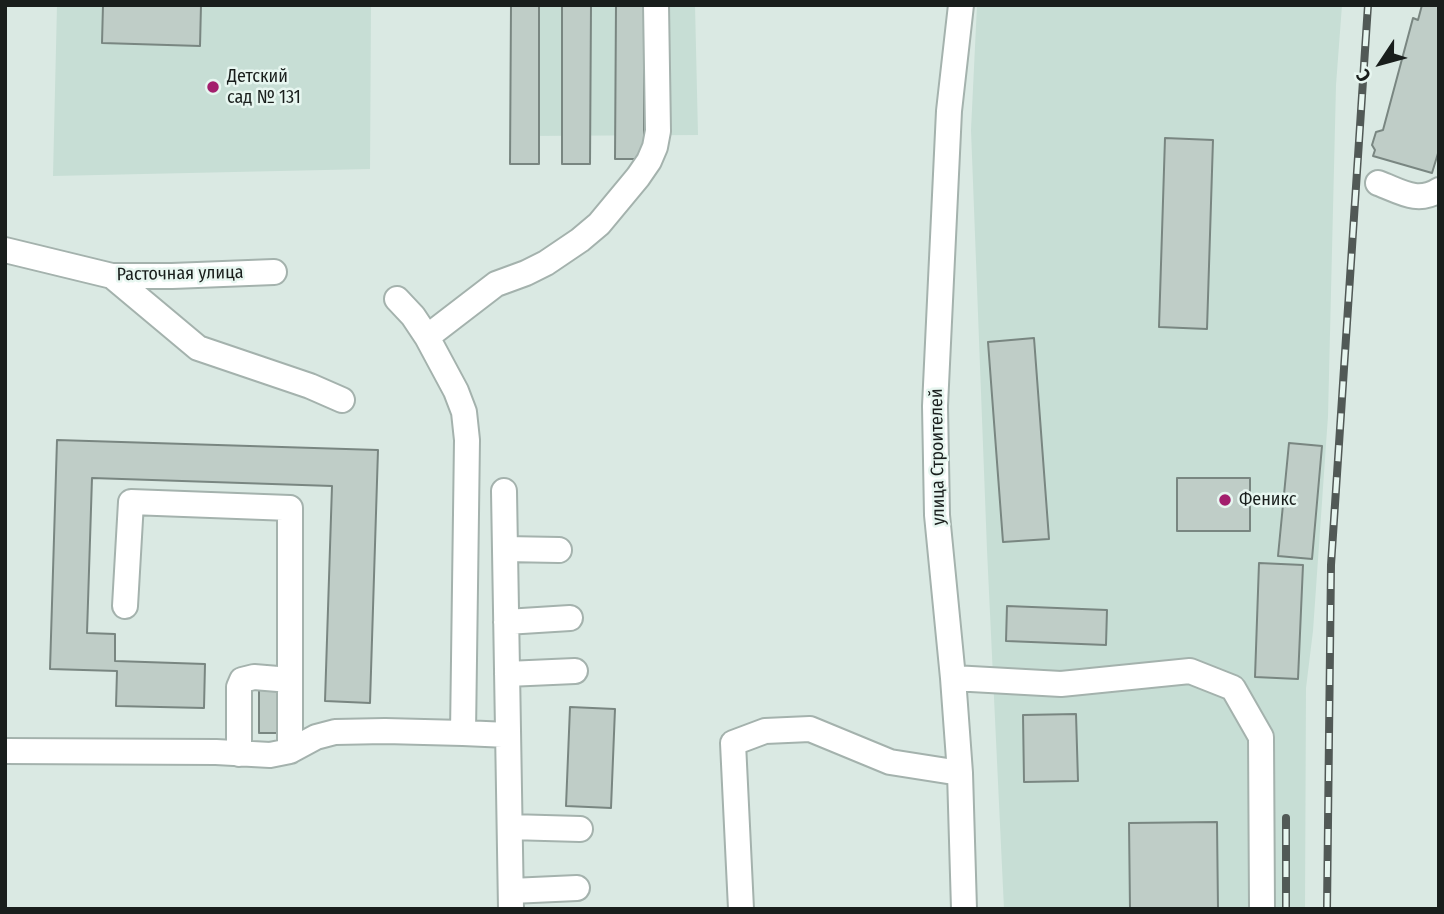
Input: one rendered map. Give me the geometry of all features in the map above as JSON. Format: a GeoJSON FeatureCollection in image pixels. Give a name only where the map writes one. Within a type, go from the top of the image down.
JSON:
{"type":"FeatureCollection","features":[{"type":"Feature","properties":{"kind":"street"},"geometry":{"type":"LineString","coordinates":[[427,337],[496,284],[546,263],[580,240],[600,224],[638,177],[652,154],[658,131],[656,5]]}},
{"type":"Feature","properties":{"kind":"street","name":"улица Строителей"},"geometry":{"type":"LineString","coordinates":[[961,5],[949,111],[935,405],[937,514],[960,774],[964,909]]}},
{"type":"Feature","properties":{"kind":"street"},"geometry":{"type":"LineString","coordinates":[[1378,183],[1416,197],[1429,196],[1439,190]]}},
{"type":"Feature","properties":{"kind":"street","name":"Расточная улица"},"geometry":{"type":"LineString","coordinates":[[5,250],[112,276],[274,272]]}},
{"type":"Feature","properties":{"kind":"street"},"geometry":{"type":"LineString","coordinates":[[112,276],[198,348],[310,386],[342,400]]}},
{"type":"Feature","properties":{"kind":"street"},"geometry":{"type":"LineString","coordinates":[[397,299],[427,337],[456,391],[464,412],[467,440],[463,733]]}},
{"type":"Feature","properties":{"kind":"street"},"geometry":{"type":"LineString","coordinates":[[504,491],[511,900],[576,888]]}},
{"type":"Feature","properties":{"kind":"street"},"geometry":{"type":"LineString","coordinates":[[125,606],[131,502],[290,508],[290,751]]}},
{"type":"Feature","properties":{"kind":"street"},"geometry":{"type":"LineString","coordinates":[[505,549],[559,550]]}},
{"type":"Feature","properties":{"kind":"street"},"geometry":{"type":"LineString","coordinates":[[506,621],[570,618]]}},
{"type":"Feature","properties":{"kind":"street"},"geometry":{"type":"LineString","coordinates":[[507,674],[575,671]]}},
{"type":"Feature","properties":{"kind":"street"},"geometry":{"type":"LineString","coordinates":[[953,678],[1061,684],[1190,671],[1233,688],[1261,737],[1262,909]]}},
{"type":"Feature","properties":{"kind":"street"},"geometry":{"type":"LineString","coordinates":[[239,754],[239,687],[242,680],[254,677],[290,680]]}},
{"type":"Feature","properties":{"kind":"street"},"geometry":{"type":"LineString","coordinates":[[741,909],[733,743],[765,731],[810,729],[890,762],[960,774]]}},
{"type":"Feature","properties":{"kind":"street"},"geometry":{"type":"LineString","coordinates":[[5,751],[216,752],[270,755],[290,751],[316,737],[335,732],[385,730],[508,735]]}},
{"type":"Feature","properties":{"kind":"street"},"geometry":{"type":"LineString","coordinates":[[510,827],[580,829]]}},
{"type":"Feature","properties":{"kind":"shaded area","name":"Детский сад № 131"},"geometry":{"type":"Polygon","coordinates":[[[57,5],[371,5],[370,169],[53,176],[57,5]]]}},
{"type":"Feature","properties":{"kind":"shaded area"},"geometry":{"type":"Polygon","coordinates":[[[522,5],[695,5],[698,135],[524,136],[522,5]]]}},
{"type":"Feature","properties":{"kind":"shaded area"},"geometry":{"type":"Polygon","coordinates":[[[977,5],[1342,5],[1336,85],[1328,416],[1313,631],[1306,688],[1305,909],[1004,909],[971,130],[977,5]]]}},
{"type":"Feature","properties":{"kind":"building"},"geometry":{"type":"Polygon","coordinates":[[[103,5],[201,5],[200,46],[102,43],[103,5]]]}},
{"type":"Feature","properties":{"kind":"building"},"geometry":{"type":"Polygon","coordinates":[[[511,5],[539,5],[539,164],[510,164],[511,5]]]}},
{"type":"Feature","properties":{"kind":"building"},"geometry":{"type":"Polygon","coordinates":[[[562,5],[591,5],[590,164],[562,164],[562,5]]]}},
{"type":"Feature","properties":{"kind":"building"},"geometry":{"type":"Polygon","coordinates":[[[616,5],[644,5],[644,159],[615,159],[616,5]]]}},
{"type":"Feature","properties":{"kind":"building"},"geometry":{"type":"Polygon","coordinates":[[[1422,5],[1439,5],[1439,150],[1432,173],[1373,156],[1375,150],[1372,145],[1376,132],[1383,130],[1413,18],[1418,20],[1422,5]]]}},
{"type":"Feature","properties":{"kind":"building"},"geometry":{"type":"Polygon","coordinates":[[[1165,138],[1213,140],[1207,329],[1159,327],[1165,138]]]}},
{"type":"Feature","properties":{"kind":"building"},"geometry":{"type":"Polygon","coordinates":[[[1034,338],[1049,539],[1003,542],[988,342],[1034,338]]]}},
{"type":"Feature","properties":{"kind":"building"},"geometry":{"type":"Polygon","coordinates":[[[57,440],[378,450],[370,703],[325,701],[332,486],[92,478],[87,633],[115,634],[115,661],[205,664],[204,708],[116,706],[117,671],[50,669],[57,440]]]}},
{"type":"Feature","properties":{"kind":"building"},"geometry":{"type":"Polygon","coordinates":[[[1289,443],[1322,446],[1312,559],[1278,556],[1289,443]]]}},
{"type":"Feature","properties":{"kind":"building"},"geometry":{"type":"Polygon","coordinates":[[[1177,478],[1250,478],[1250,531],[1177,531],[1177,478]]]}},
{"type":"Feature","properties":{"kind":"building"},"geometry":{"type":"Polygon","coordinates":[[[1259,563],[1303,565],[1298,679],[1255,677],[1259,563]]]}},
{"type":"Feature","properties":{"kind":"building"},"geometry":{"type":"Polygon","coordinates":[[[1007,606],[1107,610],[1106,645],[1006,641],[1007,606]]]}},
{"type":"Feature","properties":{"kind":"building"},"geometry":{"type":"Polygon","coordinates":[[[259,690],[283,690],[282,733],[259,733],[259,690]]]}},
{"type":"Feature","properties":{"kind":"building"},"geometry":{"type":"Polygon","coordinates":[[[570,707],[615,709],[611,808],[566,806],[570,707]]]}},
{"type":"Feature","properties":{"kind":"building"},"geometry":{"type":"Polygon","coordinates":[[[1076,714],[1078,781],[1024,782],[1023,715],[1076,714]]]}},
{"type":"Feature","properties":{"kind":"building"},"geometry":{"type":"Polygon","coordinates":[[[1217,822],[1218,909],[1130,909],[1129,823],[1217,822]]]}},
{"type":"Feature","properties":{"kind":"railway"},"geometry":{"type":"LineString","coordinates":[[1327,909],[1331,565],[1368,5]]}},
{"type":"Feature","properties":{"kind":"railway"},"geometry":{"type":"LineString","coordinates":[[1286,818],[1286,909]]}},
{"type":"Feature","properties":{"kind":"place","name":"Детский сад № 131"},"geometry":{"type":"Point","coordinates":[213,87]}},
{"type":"Feature","properties":{"kind":"place","name":"Феникс"},"geometry":{"type":"Point","coordinates":[1225,500]}}]}
